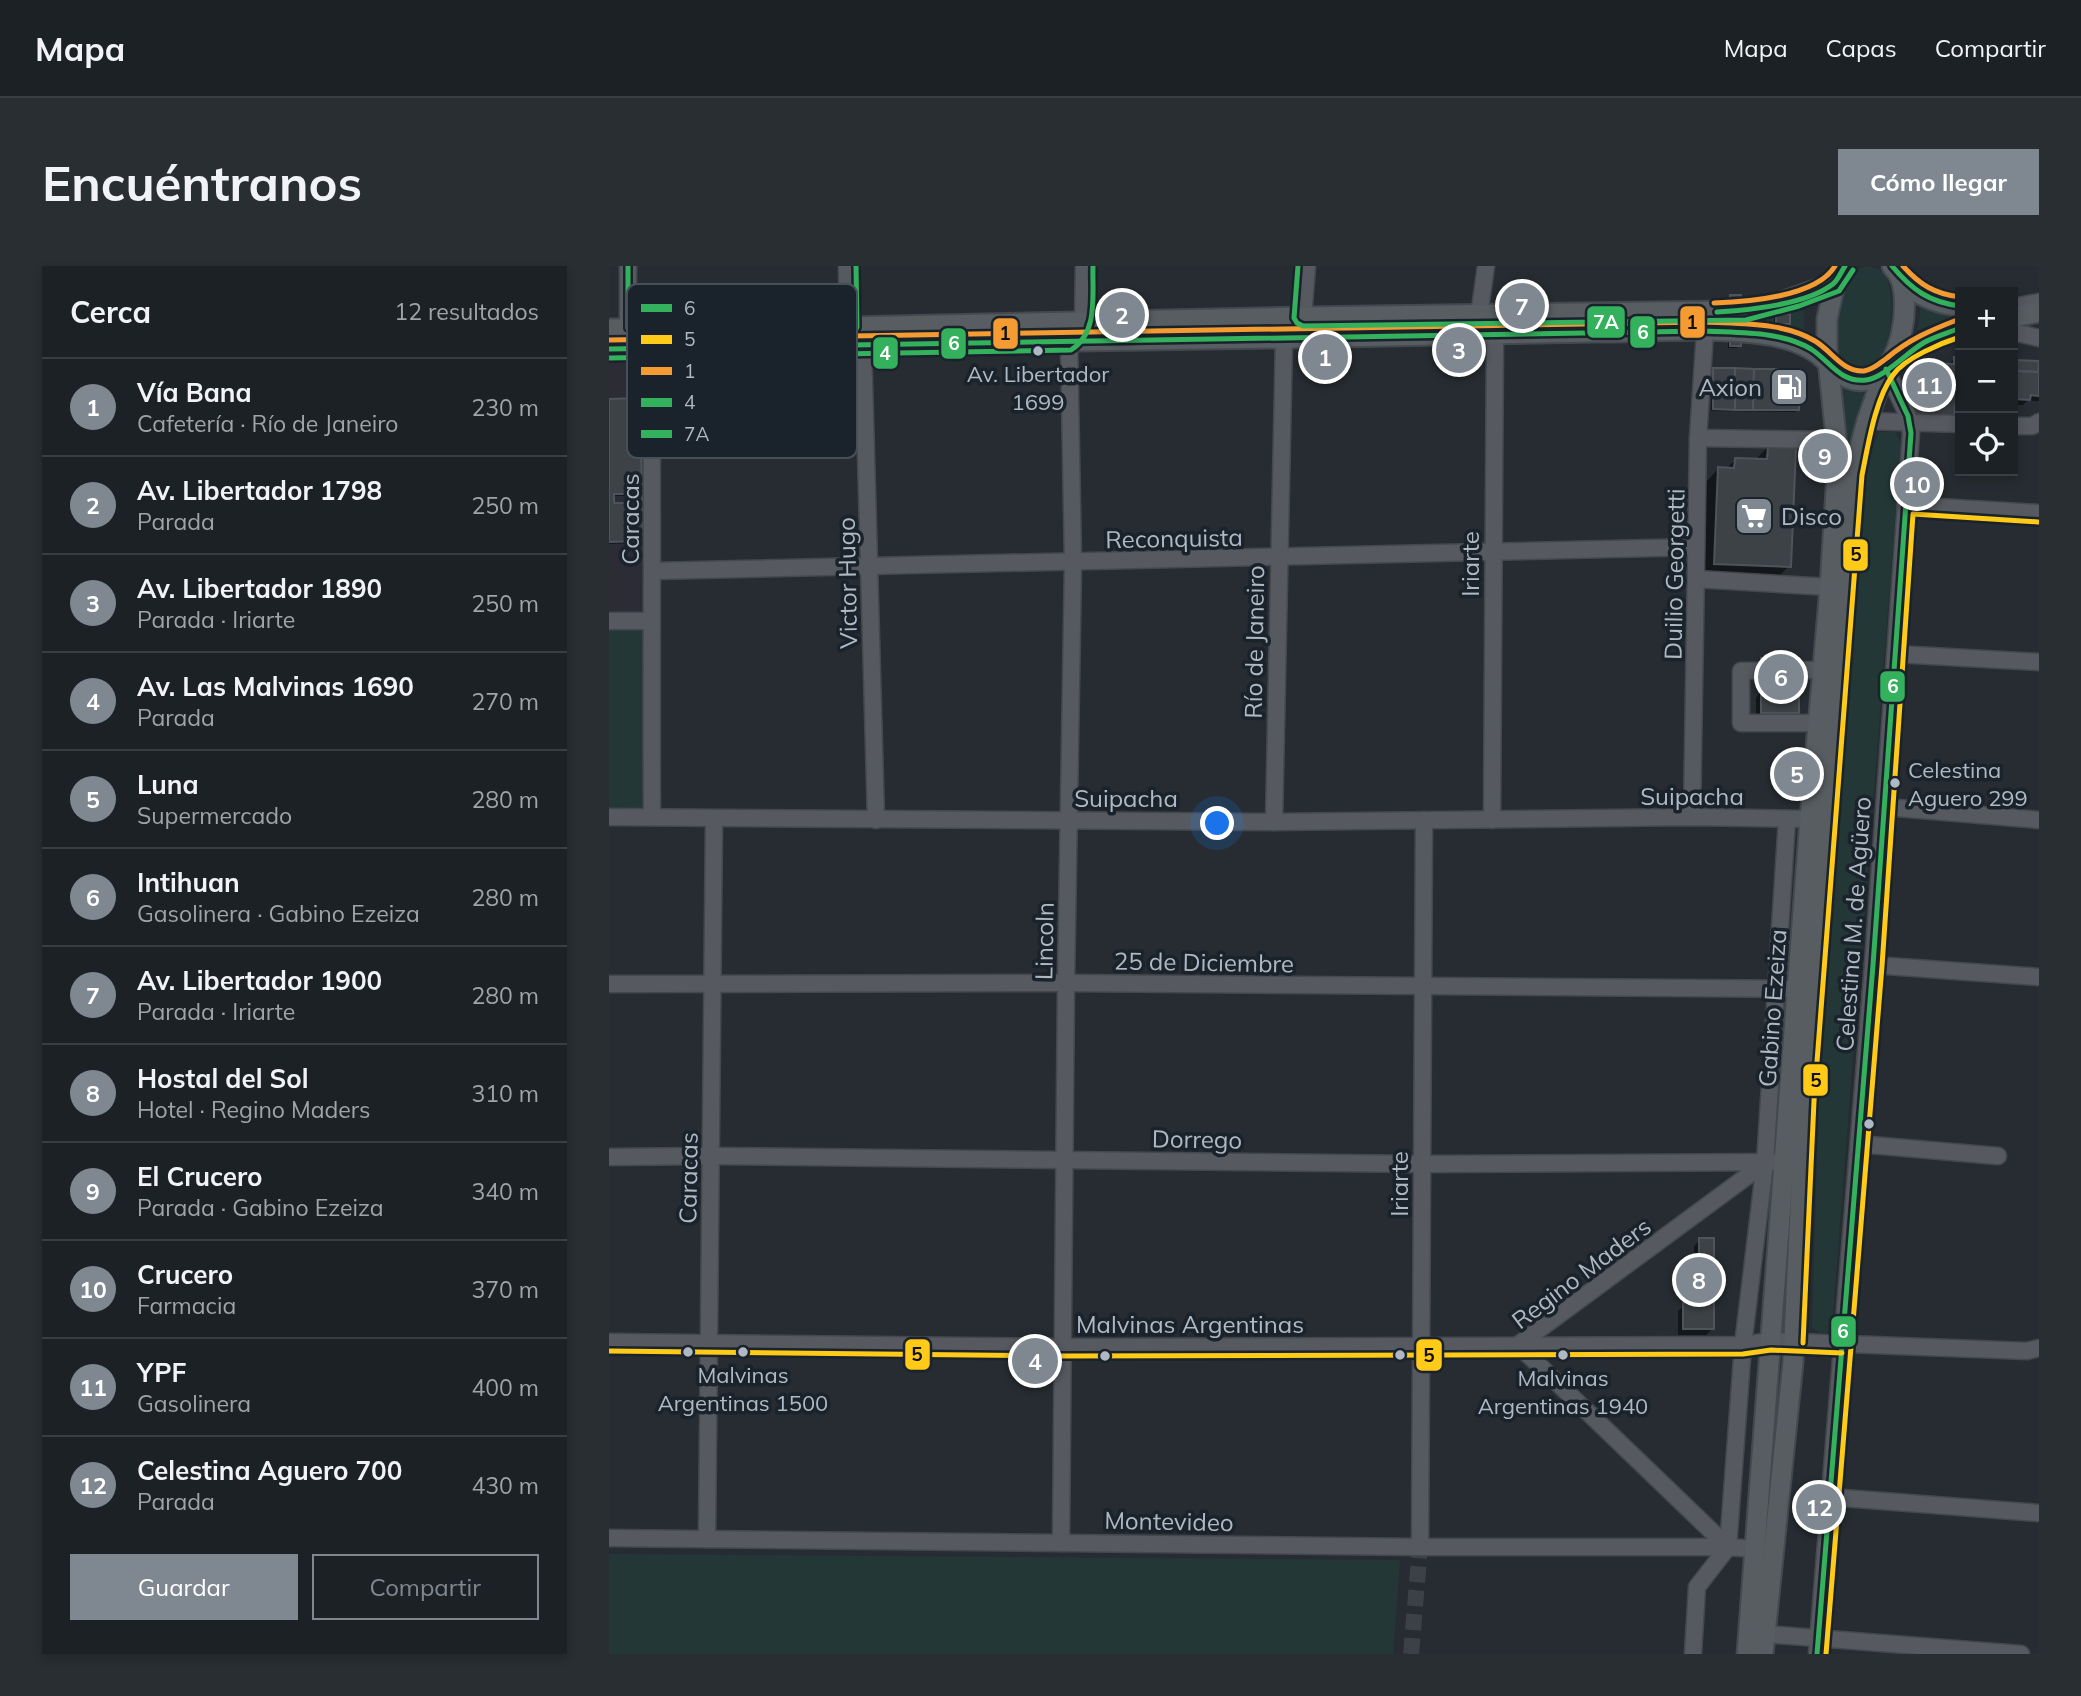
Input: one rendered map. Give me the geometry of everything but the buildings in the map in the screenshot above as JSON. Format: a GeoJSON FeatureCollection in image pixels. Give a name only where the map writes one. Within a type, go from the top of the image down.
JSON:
{"type":"FeatureCollection","features":[{"type":"Feature","properties":{"kind":"main road"},"geometry":{"type":"LineString","coordinates":[[1898,271],[1910,289],[1928,299],[1955,305]]}},
{"type":"Feature","properties":{"kind":"main road","name":"Gabino Ezeiza"},"geometry":{"type":"LineString","coordinates":[[1763,1654],[1794,1343],[1805,1100],[1853,474],[1867,421],[1886,369],[1896,351],[1901,332],[1903,310],[1898,271]]}},
{"type":"Feature","properties":{"kind":"main road"},"geometry":{"type":"LineString","coordinates":[[857,327],[1745,311],[1797,298],[1840,272]]}},
{"type":"Feature","properties":{"kind":"main road","name":"Gabino Ezeiza"},"geometry":{"type":"LineString","coordinates":[[1747,1654],[1830,587],[1837,440],[1827,319],[1840,272]]}},
{"type":"Feature","properties":{"kind":"main road"},"geometry":{"type":"LineString","coordinates":[[2018,309],[2039,311]]}},
{"type":"Feature","properties":{"kind":"main road"},"geometry":{"type":"LineString","coordinates":[[2018,316],[2039,311]]}},
{"type":"Feature","properties":{"kind":"main road"},"geometry":{"type":"LineString","coordinates":[[857,345],[1495,332],[1705,331],[1783,338],[1811,349],[1842,376],[1860,380],[1870,379],[1927,341],[1955,330]]}},
{"type":"Feature","properties":{"kind":"main road"},"geometry":{"type":"LineString","coordinates":[[609,349],[627,349]]}},
{"type":"Feature","properties":{"kind":"street"},"geometry":{"type":"LineString","coordinates":[[619,329],[628,266]]}},
{"type":"Feature","properties":{"kind":"street"},"geometry":{"type":"LineString","coordinates":[[847,266],[847,284]]}},
{"type":"Feature","properties":{"kind":"street"},"geometry":{"type":"LineString","coordinates":[[1069,341],[1083,323],[1084,266]]}},
{"type":"Feature","properties":{"kind":"street"},"geometry":{"type":"LineString","coordinates":[[1303,317],[1307,266]]}},
{"type":"Feature","properties":{"kind":"street"},"geometry":{"type":"LineString","coordinates":[[1486,266],[1479,316],[1495,332]]}},
{"type":"Feature","properties":{"kind":"street"},"geometry":{"type":"LineString","coordinates":[[2018,307],[2039,302]]}},
{"type":"Feature","properties":{"kind":"street","name":"Duilio Georgetti"},"geometry":{"type":"LineString","coordinates":[[1692,817],[1698,438],[1705,331]]}},
{"type":"Feature","properties":{"kind":"street","name":"Iriarte"},"geometry":{"type":"LineString","coordinates":[[1492,820],[1495,332]]}},
{"type":"Feature","properties":{"kind":"street"},"geometry":{"type":"LineString","coordinates":[[2018,333],[2039,338]]}},
{"type":"Feature","properties":{"kind":"street","name":"Río de Janeiro"},"geometry":{"type":"LineString","coordinates":[[1273,822],[1284,338]]}},
{"type":"Feature","properties":{"kind":"street","name":"Lincoln"},"geometry":{"type":"LineString","coordinates":[[1061,1543],[1063,1160],[1073,563],[1069,341]]}},
{"type":"Feature","properties":{"kind":"street","name":"Victor Hugo"},"geometry":{"type":"LineString","coordinates":[[863,345],[876,820]]}},
{"type":"Feature","properties":{"kind":"street","name":"Celestina M. de Agüero"},"geometry":{"type":"LineString","coordinates":[[1818,1646],[1873,965],[1911,433],[1910,421],[1886,369]]}},
{"type":"Feature","properties":{"kind":"street"},"geometry":{"type":"LineString","coordinates":[[1867,421],[1955,424]]}},
{"type":"Feature","properties":{"kind":"street"},"geometry":{"type":"LineString","coordinates":[[2018,426],[2032,426],[2039,422]]}},
{"type":"Feature","properties":{"kind":"street"},"geometry":{"type":"LineString","coordinates":[[1698,438],[1837,440]]}},
{"type":"Feature","properties":{"kind":"street","name":"Caracas"},"geometry":{"type":"LineString","coordinates":[[652,458],[652,817]]}},
{"type":"Feature","properties":{"kind":"street"},"geometry":{"type":"LineString","coordinates":[[1905,506],[2039,513]]}},
{"type":"Feature","properties":{"kind":"street","name":"Reconquista"},"geometry":{"type":"LineString","coordinates":[[653,571],[1696,547]]}},
{"type":"Feature","properties":{"kind":"street"},"geometry":{"type":"LineString","coordinates":[[1696,579],[1830,587]]}},
{"type":"Feature","properties":{"kind":"street"},"geometry":{"type":"LineString","coordinates":[[609,621],[650,621]]}},
{"type":"Feature","properties":{"kind":"street"},"geometry":{"type":"LineString","coordinates":[[1896,654],[2039,662]]}},
{"type":"Feature","properties":{"kind":"street"},"geometry":{"type":"LineString","coordinates":[[1819,723],[1741,723],[1741,671],[1823,670]]}},
{"type":"Feature","properties":{"kind":"street"},"geometry":{"type":"LineString","coordinates":[[1885,807],[2039,820]]}},
{"type":"Feature","properties":{"kind":"street","name":"Suipacha"},"geometry":{"type":"LineString","coordinates":[[609,817],[1273,822],[1692,817],[1810,819]]}},
{"type":"Feature","properties":{"kind":"street","name":"Caracas"},"geometry":{"type":"LineString","coordinates":[[707,1539],[714,819]]}},
{"type":"Feature","properties":{"kind":"street"},"geometry":{"type":"LineString","coordinates":[[1693,1654],[1697,1587],[1728,1547],[1743,1345],[1765,1163],[1787,819]]}},
{"type":"Feature","properties":{"kind":"street","name":"Iriarte"},"geometry":{"type":"LineString","coordinates":[[1420,1547],[1425,820]]}},
{"type":"Feature","properties":{"kind":"street"},"geometry":{"type":"LineString","coordinates":[[1873,965],[2039,978]]}},
{"type":"Feature","properties":{"kind":"street","name":"25 de Diciembre"},"geometry":{"type":"LineString","coordinates":[[609,984],[1066,983],[1798,989]]}},
{"type":"Feature","properties":{"kind":"street"},"geometry":{"type":"LineString","coordinates":[[1859,1144],[1998,1156]]}},
{"type":"Feature","properties":{"kind":"street","name":"Dorrego"},"geometry":{"type":"LineString","coordinates":[[609,1157],[1422,1164],[1786,1162]]}},
{"type":"Feature","properties":{"kind":"street","name":"Regino Maders"},"geometry":{"type":"LineString","coordinates":[[1728,1547],[1518,1345],[1765,1163]]}},
{"type":"Feature","properties":{"kind":"street","name":"Malvinas Argentinas"},"geometry":{"type":"LineString","coordinates":[[609,1342],[1062,1347],[1743,1345],[1771,1341],[2035,1352]]}},
{"type":"Feature","properties":{"kind":"street"},"geometry":{"type":"LineString","coordinates":[[1830,1497],[2039,1513]]}},
{"type":"Feature","properties":{"kind":"street","name":"Montevideo"},"geometry":{"type":"LineString","coordinates":[[609,1538],[1755,1549]]}},
{"type":"Feature","properties":{"kind":"street"},"geometry":{"type":"LineString","coordinates":[[1765,1634],[1818,1646],[2021,1654]]}},
{"type":"Feature","properties":{"kind":"shaded area"},"geometry":{"type":"Polygon","coordinates":[[[1865,266],[1880,270],[1888,282],[1891,293],[1891,319],[1886,345],[1877,363],[1859,370],[1842,362],[1836,352],[1834,340],[1837,311],[1848,274],[1865,266]]]}},
{"type":"Feature","properties":{"kind":"shaded area"},"geometry":{"type":"Polygon","coordinates":[[[1919,300],[1955,311],[1955,318],[1917,330],[1920,317],[1919,300]]]}},
{"type":"Feature","properties":{"kind":"shaded area"},"geometry":{"type":"Polygon","coordinates":[[[1800,303],[1804,305],[1804,334],[1801,336],[1779,328],[1730,325],[1730,315],[1800,303]]]}},
{"type":"Feature","properties":{"kind":"shaded area"},"geometry":{"type":"Polygon","coordinates":[[[627,362],[627,458],[644,458],[647,612],[609,613],[609,363],[627,362]]]}},
{"type":"Feature","properties":{"kind":"shaded area"},"geometry":{"type":"Polygon","coordinates":[[[1841,385],[1853,390],[1869,390],[1845,464],[1841,385]]]}},
{"type":"Feature","properties":{"kind":"shaded area"},"geometry":{"type":"Polygon","coordinates":[[[1879,432],[1895,432],[1901,443],[1832,1327],[1826,1333],[1819,1333],[1812,1327],[1819,1083],[1862,495],[1866,464],[1879,432]]]}},
{"type":"Feature","properties":{"kind":"shaded area"},"geometry":{"type":"Polygon","coordinates":[[[609,621],[650,621],[652,817],[609,817],[609,621]]]}},
{"type":"Feature","properties":{"kind":"shaded area"},"geometry":{"type":"Polygon","coordinates":[[[609,1554],[1400,1560],[1393,1654],[609,1654],[609,1554]]]}},
{"type":"Feature","properties":{"kind":"tunnel"},"geometry":{"type":"LineString","coordinates":[[1411,1654],[1420,1547]]}},
{"type":"Feature","properties":{"kind":"transit line","name":"6"},"geometry":{"type":"LineString","coordinates":[[628,266],[628,284]]}},
{"type":"Feature","properties":{"kind":"transit line","name":"4"},"geometry":{"type":"LineString","coordinates":[[856,266],[856,284]]}},
{"type":"Feature","properties":{"kind":"transit line","name":"4"},"geometry":{"type":"LineString","coordinates":[[857,354],[1071,350],[1080,342],[1090,323],[1093,266]]}},
{"type":"Feature","properties":{"kind":"transit line","name":"7A"},"geometry":{"type":"LineString","coordinates":[[1298,266],[1294,318],[1303,326],[1746,320],[1799,306],[1839,291],[1853,270]]}},
{"type":"Feature","properties":{"kind":"transit line","name":"1"},"geometry":{"type":"LineString","coordinates":[[1714,303],[1762,299],[1797,291],[1813,285],[1835,266]]}},
{"type":"Feature","properties":{"kind":"transit line","name":"6"},"geometry":{"type":"LineString","coordinates":[[1717,312],[1761,308],[1808,297],[1833,284],[1845,266]]}},
{"type":"Feature","properties":{"kind":"transit line","name":"6"},"geometry":{"type":"LineString","coordinates":[[1892,266],[1922,294],[1955,305]]}},
{"type":"Feature","properties":{"kind":"transit line","name":"1"},"geometry":{"type":"LineString","coordinates":[[1903,266],[1929,288],[1955,296]]}},
{"type":"Feature","properties":{"kind":"transit line","name":"1"},"geometry":{"type":"LineString","coordinates":[[857,336],[1705,322],[1761,325],[1789,330],[1815,341],[1849,368],[1864,371],[1876,366],[1912,341],[1955,321]]}},
{"type":"Feature","properties":{"kind":"transit line","name":"6"},"geometry":{"type":"LineString","coordinates":[[857,345],[1705,331],[1759,334],[1787,339],[1811,349],[1842,375],[1866,380],[1888,370],[1925,342],[1955,330]]}},
{"type":"Feature","properties":{"kind":"transit line","name":"5"},"geometry":{"type":"LineString","coordinates":[[1803,1343],[1814,1101],[1862,475],[1881,397],[1893,375],[1914,357],[1955,339]]}},
{"type":"Feature","properties":{"kind":"transit line","name":"1"},"geometry":{"type":"LineString","coordinates":[[609,340],[627,340]]}},
{"type":"Feature","properties":{"kind":"transit line","name":"6"},"geometry":{"type":"LineString","coordinates":[[609,349],[627,349]]}},
{"type":"Feature","properties":{"kind":"transit line","name":"4"},"geometry":{"type":"LineString","coordinates":[[609,358],[627,358]]}},
{"type":"Feature","properties":{"kind":"transit line","name":"6"},"geometry":{"type":"LineString","coordinates":[[1817,1654],[1873,965],[1911,433],[1908,416],[1886,369]]}},
{"type":"Feature","properties":{"kind":"transit line","name":"5"},"geometry":{"type":"LineString","coordinates":[[1826,1654],[1882,966],[1913,514],[2038,522]]}},
{"type":"Feature","properties":{"kind":"transit line","name":"5"},"geometry":{"type":"LineString","coordinates":[[609,1351],[1062,1356],[1743,1354],[1771,1350],[1842,1353]]}},
{"type":"Feature","properties":{"kind":"place","name":"Av. Libertador 1900"},"geometry":{"type":"Point","coordinates":[1522,306]}},
{"type":"Feature","properties":{"kind":"place","name":"Av. Libertador 1798"},"geometry":{"type":"Point","coordinates":[1122,315]}},
{"type":"Feature","properties":{"kind":"place","name":"Av. Libertador 1890"},"geometry":{"type":"Point","coordinates":[1459,350]}},
{"type":"Feature","properties":{"kind":"place","name":"Av. Libertador 1699"},"geometry":{"type":"Point","coordinates":[1038,351]}},
{"type":"Feature","properties":{"kind":"place","name":"Vía Bana"},"geometry":{"type":"Point","coordinates":[1325,357]}},
{"type":"Feature","properties":{"kind":"place","name":"YPF"},"geometry":{"type":"Point","coordinates":[1929,385]}},
{"type":"Feature","properties":{"kind":"place","name":"Axion"},"geometry":{"type":"Point","coordinates":[1789,387]}},
{"type":"Feature","properties":{"kind":"place","name":"El Crucero"},"geometry":{"type":"Point","coordinates":[1825,456]}},
{"type":"Feature","properties":{"kind":"place","name":"Crucero"},"geometry":{"type":"Point","coordinates":[1917,484]}},
{"type":"Feature","properties":{"kind":"place","name":"Disco"},"geometry":{"type":"Point","coordinates":[1754,516]}},
{"type":"Feature","properties":{"kind":"place","name":"Intihuan"},"geometry":{"type":"Point","coordinates":[1781,677]}},
{"type":"Feature","properties":{"kind":"place","name":"Luna"},"geometry":{"type":"Point","coordinates":[1797,774]}},
{"type":"Feature","properties":{"kind":"place","name":"Celestina Aguero 299"},"geometry":{"type":"Point","coordinates":[1895,783]}},
{"type":"Feature","properties":{"kind":"place","name":"Hostal del Sol"},"geometry":{"type":"Point","coordinates":[1699,1280]}},
{"type":"Feature","properties":{"kind":"place","name":"Malvinas Argentinas 1500"},"geometry":{"type":"Point","coordinates":[743,1352]}},
{"type":"Feature","properties":{"kind":"place","name":"Malvinas Argentinas 1940"},"geometry":{"type":"Point","coordinates":[1563,1355]}},
{"type":"Feature","properties":{"kind":"place","name":"Av. Las Malvinas 1690"},"geometry":{"type":"Point","coordinates":[1035,1361]}},
{"type":"Feature","properties":{"kind":"place","name":"Celestina Aguero 700"},"geometry":{"type":"Point","coordinates":[1819,1507]}}]}
